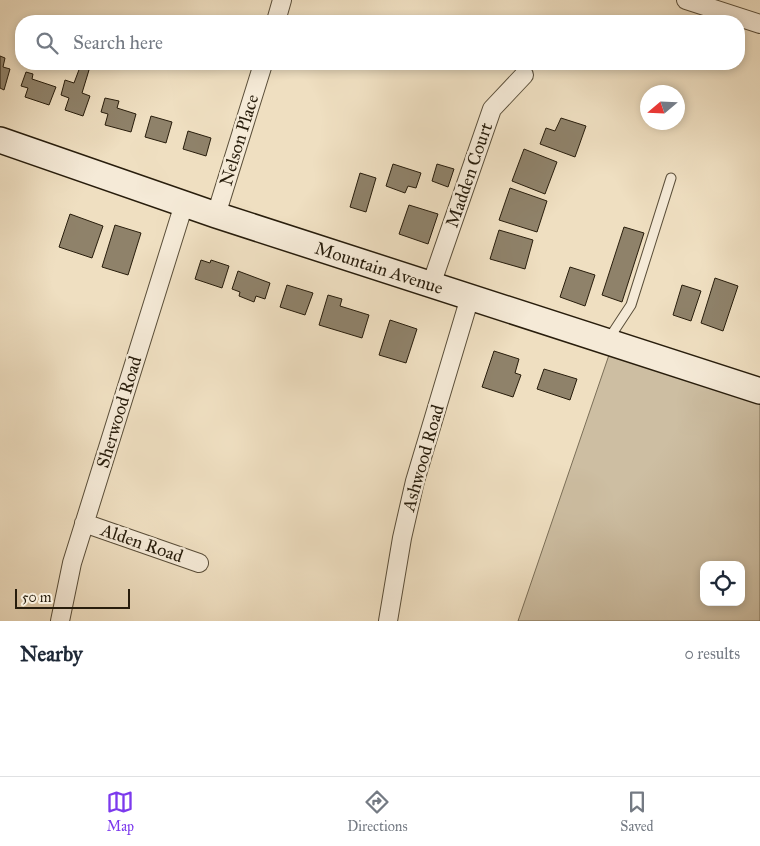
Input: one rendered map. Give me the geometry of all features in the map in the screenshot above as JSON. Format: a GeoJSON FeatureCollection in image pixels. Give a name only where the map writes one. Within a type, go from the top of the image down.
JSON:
{"type":"FeatureCollection","features":[{"type":"Feature","properties":{"kind":"street"},"geometry":{"type":"LineString","coordinates":[[278,15],[282,0]]}},
{"type":"Feature","properties":{"kind":"street"},"geometry":{"type":"LineString","coordinates":[[687,0],[733,15]]}},
{"type":"Feature","properties":{"kind":"street"},"geometry":{"type":"LineString","coordinates":[[745,19],[760,24]]}},
{"type":"Feature","properties":{"kind":"street","name":"Nelson Place"},"geometry":{"type":"LineString","coordinates":[[216,216],[261,70]]}},
{"type":"Feature","properties":{"kind":"street","name":"Madden Court"},"geometry":{"type":"LineString","coordinates":[[431,285],[492,109],[524,75]]}},
{"type":"Feature","properties":{"kind":"street","name":"Mountain Avenue"},"geometry":{"type":"LineString","coordinates":[[0,140],[216,216],[760,391]]}},
{"type":"Feature","properties":{"kind":"street","name":"Sherwood Road"},"geometry":{"type":"LineString","coordinates":[[60,621],[72,564],[84,523],[184,204]]}},
{"type":"Feature","properties":{"kind":"street","name":"Ashwood Road"},"geometry":{"type":"LineString","coordinates":[[388,621],[402,538],[415,481],[470,298]]}},
{"type":"Feature","properties":{"kind":"street","name":"Alden Road"},"geometry":{"type":"LineString","coordinates":[[84,523],[199,563]]}},
{"type":"Feature","properties":{"kind":"lane"},"geometry":{"type":"LineString","coordinates":[[606,342],[631,305],[671,178]]}},
{"type":"Feature","properties":{"kind":"shaded area"},"geometry":{"type":"Polygon","coordinates":[[[610,352],[760,402],[760,621],[518,621],[610,352]]]}},
{"type":"Feature","properties":{"kind":"building"},"geometry":{"type":"Polygon","coordinates":[[[0,56],[5,58],[3,67],[10,69],[4,90],[0,88],[0,56]]]}},
{"type":"Feature","properties":{"kind":"building"},"geometry":{"type":"Polygon","coordinates":[[[79,70],[89,70],[82,93],[90,96],[83,116],[65,110],[69,98],[61,95],[65,80],[74,83],[79,70]]]}},
{"type":"Feature","properties":{"kind":"building"},"geometry":{"type":"Polygon","coordinates":[[[26,72],[33,74],[32,79],[56,87],[49,105],[25,97],[28,88],[21,86],[26,72]]]}},
{"type":"Feature","properties":{"kind":"building"},"geometry":{"type":"Polygon","coordinates":[[[105,98],[119,101],[117,108],[136,114],[131,132],[105,125],[108,114],[101,112],[105,98]]]}},
{"type":"Feature","properties":{"kind":"building"},"geometry":{"type":"Polygon","coordinates":[[[151,116],[172,122],[166,143],[145,137],[151,116]]]}},
{"type":"Feature","properties":{"kind":"building"},"geometry":{"type":"Polygon","coordinates":[[[561,118],[586,126],[575,157],[540,144],[546,128],[555,131],[561,118]]]}},
{"type":"Feature","properties":{"kind":"building"},"geometry":{"type":"Polygon","coordinates":[[[188,131],[211,138],[206,156],[183,149],[188,131]]]}},
{"type":"Feature","properties":{"kind":"building"},"geometry":{"type":"Polygon","coordinates":[[[524,149],[557,162],[545,194],[512,181],[524,149]]]}},
{"type":"Feature","properties":{"kind":"building"},"geometry":{"type":"Polygon","coordinates":[[[393,164],[421,173],[416,188],[408,186],[405,193],[386,186],[393,164]]]}},
{"type":"Feature","properties":{"kind":"building"},"geometry":{"type":"Polygon","coordinates":[[[437,164],[454,169],[448,187],[432,181],[437,164]]]}},
{"type":"Feature","properties":{"kind":"building"},"geometry":{"type":"Polygon","coordinates":[[[360,173],[376,178],[366,212],[350,207],[360,173]]]}},
{"type":"Feature","properties":{"kind":"building"},"geometry":{"type":"Polygon","coordinates":[[[510,188],[547,201],[537,232],[499,220],[510,188]]]}},
{"type":"Feature","properties":{"kind":"building"},"geometry":{"type":"Polygon","coordinates":[[[409,205],[438,214],[428,244],[399,234],[409,205]]]}},
{"type":"Feature","properties":{"kind":"building"},"geometry":{"type":"Polygon","coordinates":[[[70,214],[103,226],[92,258],[59,247],[70,214]]]}},
{"type":"Feature","properties":{"kind":"building"},"geometry":{"type":"Polygon","coordinates":[[[115,225],[141,233],[128,275],[102,267],[115,225]]]}},
{"type":"Feature","properties":{"kind":"building"},"geometry":{"type":"Polygon","coordinates":[[[624,227],[644,233],[622,302],[602,295],[624,227]]]}},
{"type":"Feature","properties":{"kind":"building"},"geometry":{"type":"Polygon","coordinates":[[[499,230],[533,240],[525,269],[490,259],[499,230]]]}},
{"type":"Feature","properties":{"kind":"building"},"geometry":{"type":"Polygon","coordinates":[[[201,260],[210,263],[211,260],[229,266],[222,288],[195,279],[201,260]]]}},
{"type":"Feature","properties":{"kind":"building"},"geometry":{"type":"Polygon","coordinates":[[[570,267],[595,275],[585,306],[560,297],[570,267]]]}},
{"type":"Feature","properties":{"kind":"building"},"geometry":{"type":"Polygon","coordinates":[[[238,271],[270,283],[265,299],[256,296],[254,302],[239,296],[240,292],[232,289],[238,271]]]}},
{"type":"Feature","properties":{"kind":"building"},"geometry":{"type":"Polygon","coordinates":[[[715,278],[738,286],[723,331],[701,323],[715,278]]]}},
{"type":"Feature","properties":{"kind":"building"},"geometry":{"type":"Polygon","coordinates":[[[287,285],[313,293],[305,315],[280,307],[287,285]]]}},
{"type":"Feature","properties":{"kind":"building"},"geometry":{"type":"Polygon","coordinates":[[[682,285],[701,291],[691,321],[673,315],[682,285]]]}},
{"type":"Feature","properties":{"kind":"building"},"geometry":{"type":"Polygon","coordinates":[[[328,295],[342,299],[340,306],[369,315],[362,338],[319,325],[328,295]]]}},
{"type":"Feature","properties":{"kind":"building"},"geometry":{"type":"Polygon","coordinates":[[[390,320],[417,329],[406,363],[379,355],[390,320]]]}},
{"type":"Feature","properties":{"kind":"building"},"geometry":{"type":"Polygon","coordinates":[[[494,351],[519,359],[515,373],[521,375],[513,397],[482,387],[494,351]]]}},
{"type":"Feature","properties":{"kind":"building"},"geometry":{"type":"Polygon","coordinates":[[[544,369],[577,379],[570,400],[537,389],[544,369]]]}}]}
